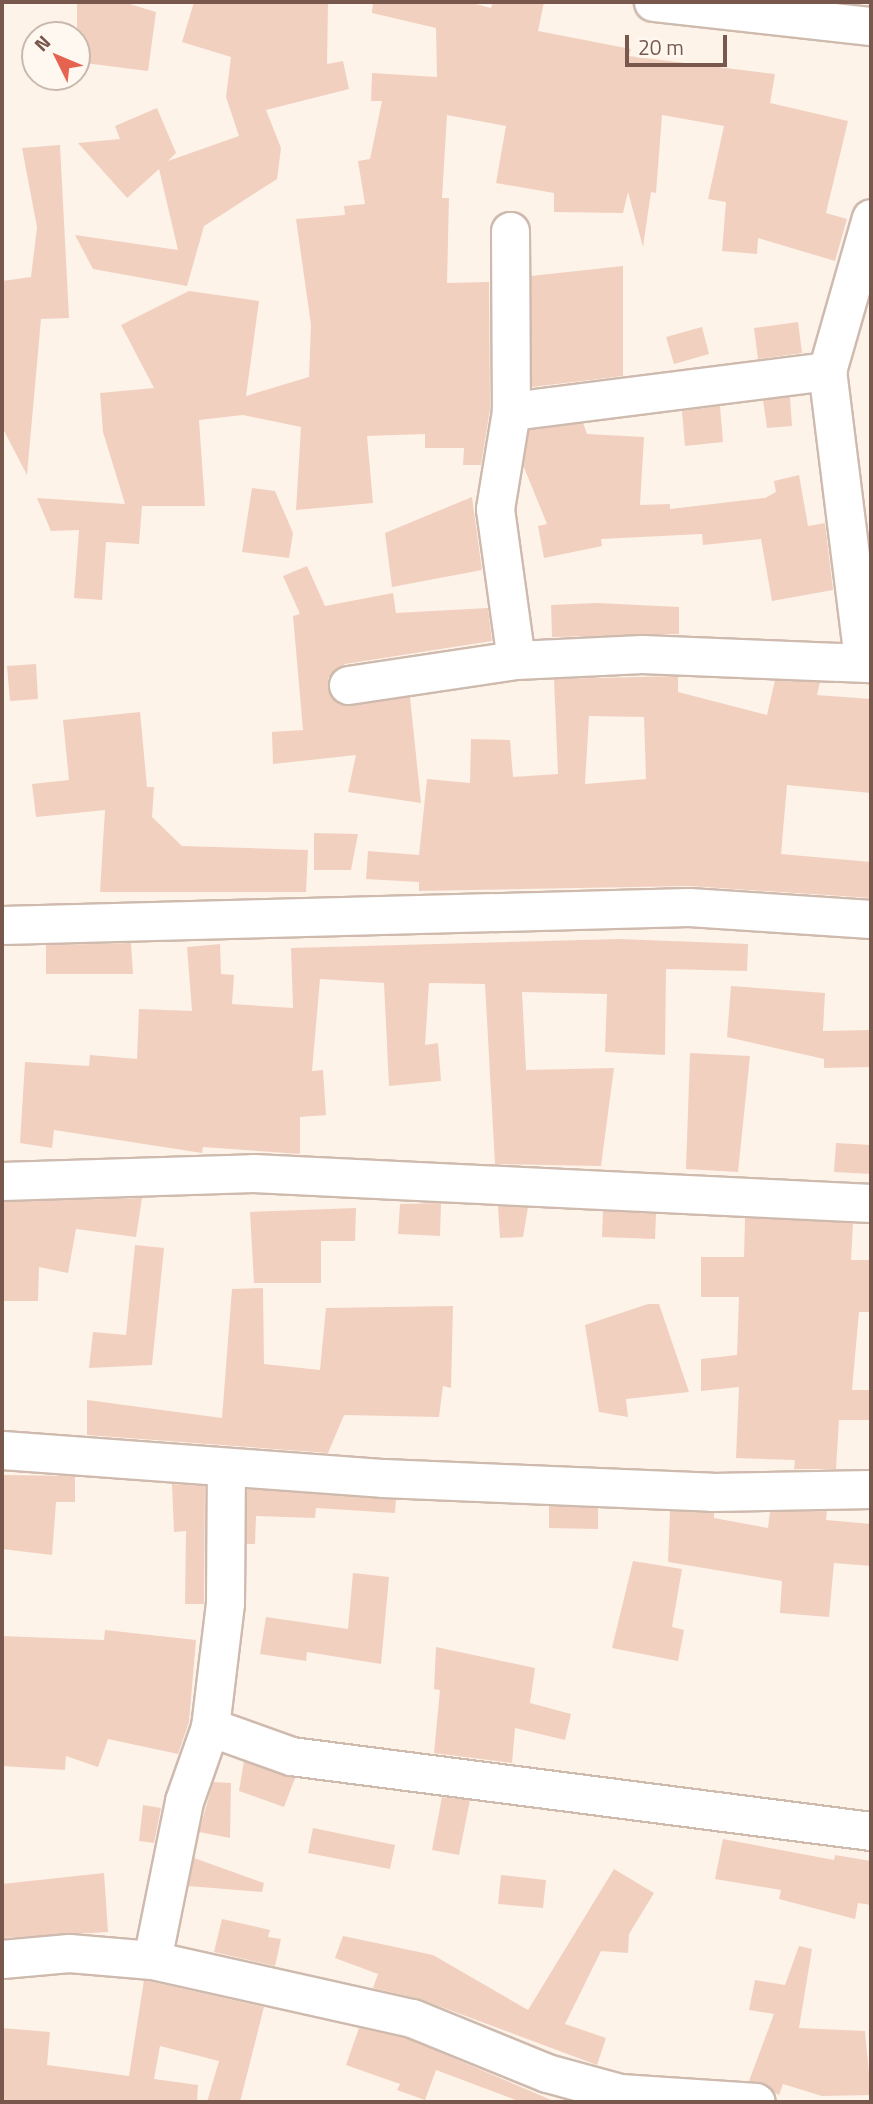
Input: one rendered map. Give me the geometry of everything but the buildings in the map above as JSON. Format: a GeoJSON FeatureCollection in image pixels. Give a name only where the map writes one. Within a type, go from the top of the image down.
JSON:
{"type":"FeatureCollection","features":[{"type":"Feature","properties":{"kind":"street"},"geometry":{"type":"LineString","coordinates":[[653,2],[822,13],[871,26]]}},
{"type":"Feature","properties":{"kind":"street"},"geometry":{"type":"LineString","coordinates":[[348,685],[516,660],[642,654],[867,661],[827,371],[871,218]]}},
{"type":"Feature","properties":{"kind":"street"},"geometry":{"type":"LineString","coordinates":[[510,231],[511,411],[495,509],[516,660]]}},
{"type":"Feature","properties":{"kind":"street"},"geometry":{"type":"LineString","coordinates":[[511,411],[827,371]]}},
{"type":"Feature","properties":{"kind":"street"},"geometry":{"type":"LineString","coordinates":[[2,925],[690,907],[871,919]]}},
{"type":"Feature","properties":{"kind":"street"},"geometry":{"type":"LineString","coordinates":[[2,1181],[253,1173],[871,1203]]}},
{"type":"Feature","properties":{"kind":"street"},"geometry":{"type":"LineString","coordinates":[[2,1450],[226,1471],[712,1492],[871,1489]]}},
{"type":"Feature","properties":{"kind":"street"},"geometry":{"type":"LineString","coordinates":[[152,1960],[184,1801],[210,1727],[225,1603],[226,1471]]}},
{"type":"Feature","properties":{"kind":"street"},"geometry":{"type":"LineString","coordinates":[[210,1727],[291,1756],[871,1831]]}},
{"type":"Feature","properties":{"kind":"street"},"geometry":{"type":"LineString","coordinates":[[2,1959],[69,1953],[152,1960],[412,2018],[547,2073],[620,2093],[757,2102]]}}]}
